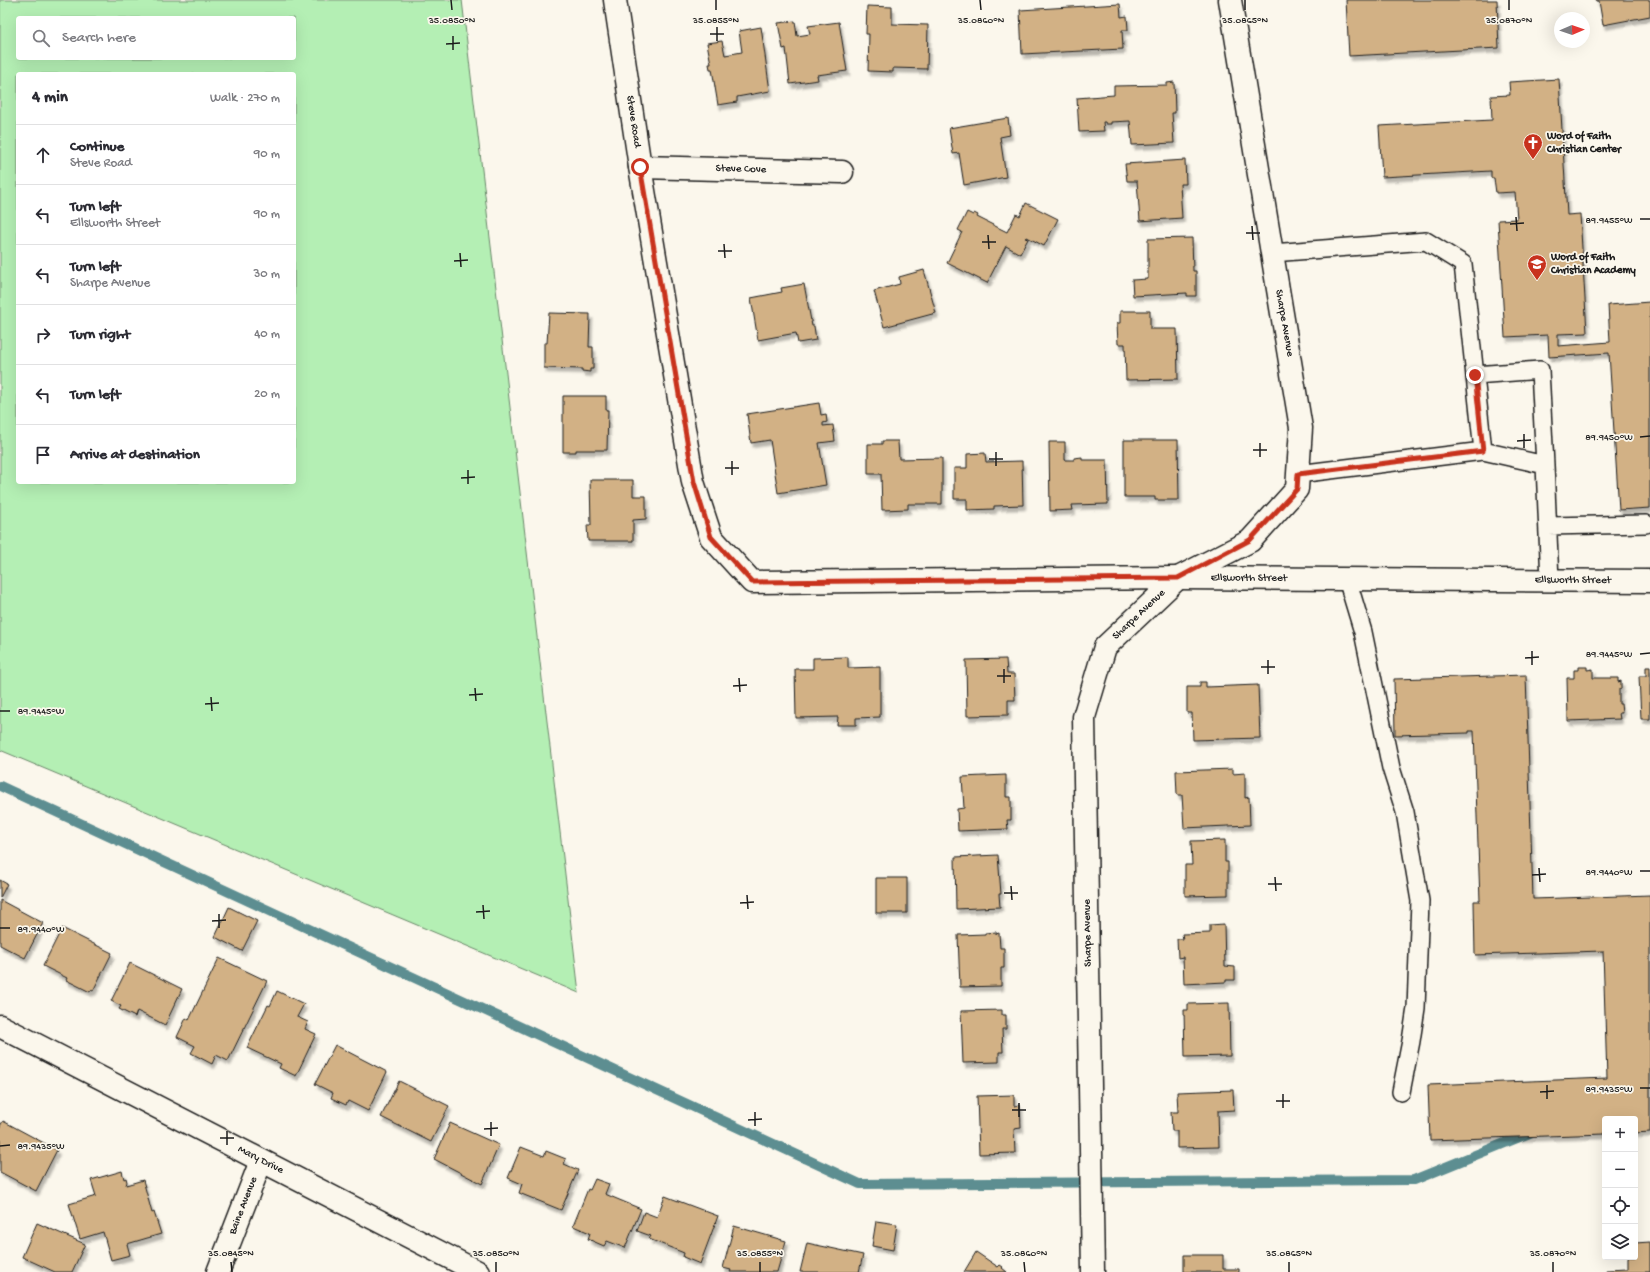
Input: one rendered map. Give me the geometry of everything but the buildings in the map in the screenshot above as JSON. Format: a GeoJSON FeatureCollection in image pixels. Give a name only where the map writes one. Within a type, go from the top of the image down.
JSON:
{"type":"FeatureCollection","features":[{"type":"Feature","properties":{"kind":"street","name":"Steve Road"},"geometry":{"type":"LineString","coordinates":[[615,0],[640,167],[694,482],[711,537],[752,582]]}},
{"type":"Feature","properties":{"kind":"street","name":"Sharpe Avenue"},"geometry":{"type":"LineString","coordinates":[[1093,1272],[1084,717],[1105,647],[1178,578],[1250,540],[1297,489],[1301,428],[1230,0]]}},
{"type":"Feature","properties":{"kind":"street","name":"Steve Cove"},"geometry":{"type":"LineString","coordinates":[[640,167],[842,172]]}},
{"type":"Feature","properties":{"kind":"street","name":"Ellsworth Street"},"geometry":{"type":"LineString","coordinates":[[752,582],[1178,578],[1650,582]]}},
{"type":"Feature","properties":{"kind":"street","name":"Mary Drive"},"geometry":{"type":"LineString","coordinates":[[0,1026],[478,1272]]}},
{"type":"Feature","properties":{"kind":"street","name":"Baine Avenue"},"geometry":{"type":"LineString","coordinates":[[218,1272],[262,1161]]}},
{"type":"Feature","properties":{"kind":"lane"},"geometry":{"type":"LineString","coordinates":[[1272,253],[1426,241],[1463,264],[1483,451]]}},
{"type":"Feature","properties":{"kind":"lane"},"geometry":{"type":"LineString","coordinates":[[1475,375],[1540,370],[1550,581]]}},
{"type":"Feature","properties":{"kind":"lane"},"geometry":{"type":"LineString","coordinates":[[1298,474],[1483,451],[1545,465]]}},
{"type":"Feature","properties":{"kind":"lane"},"geometry":{"type":"LineString","coordinates":[[1548,526],[1646,524]]}},
{"type":"Feature","properties":{"kind":"lane"},"geometry":{"type":"LineString","coordinates":[[1347,579],[1363,632],[1391,768],[1405,812],[1420,901],[1416,1008],[1401,1092]]}},
{"type":"Feature","properties":{"kind":"green space"},"geometry":{"type":"Polygon","coordinates":[[[0,0],[462,0],[579,993],[0,750],[0,0]]]}},
{"type":"Feature","properties":{"kind":"waterway"},"geometry":{"type":"LineString","coordinates":[[0,786],[860,1184],[1414,1180],[1532,1132]]}},
{"type":"Feature","properties":{"kind":"place","name":"Word of Faith Christian Center"},"geometry":{"type":"Point","coordinates":[1533,160]}},
{"type":"Feature","properties":{"kind":"place","name":"Word of Faith Christian Academy"},"geometry":{"type":"Point","coordinates":[1537,281]}},
{"type":"Feature","properties":{"kind":"route"},"geometry":{"type":"LineString","coordinates":[[640,167],[694,482],[711,537],[752,582],[1178,578],[1250,540],[1297,489],[1298,474],[1483,451],[1475,375]]}}]}
